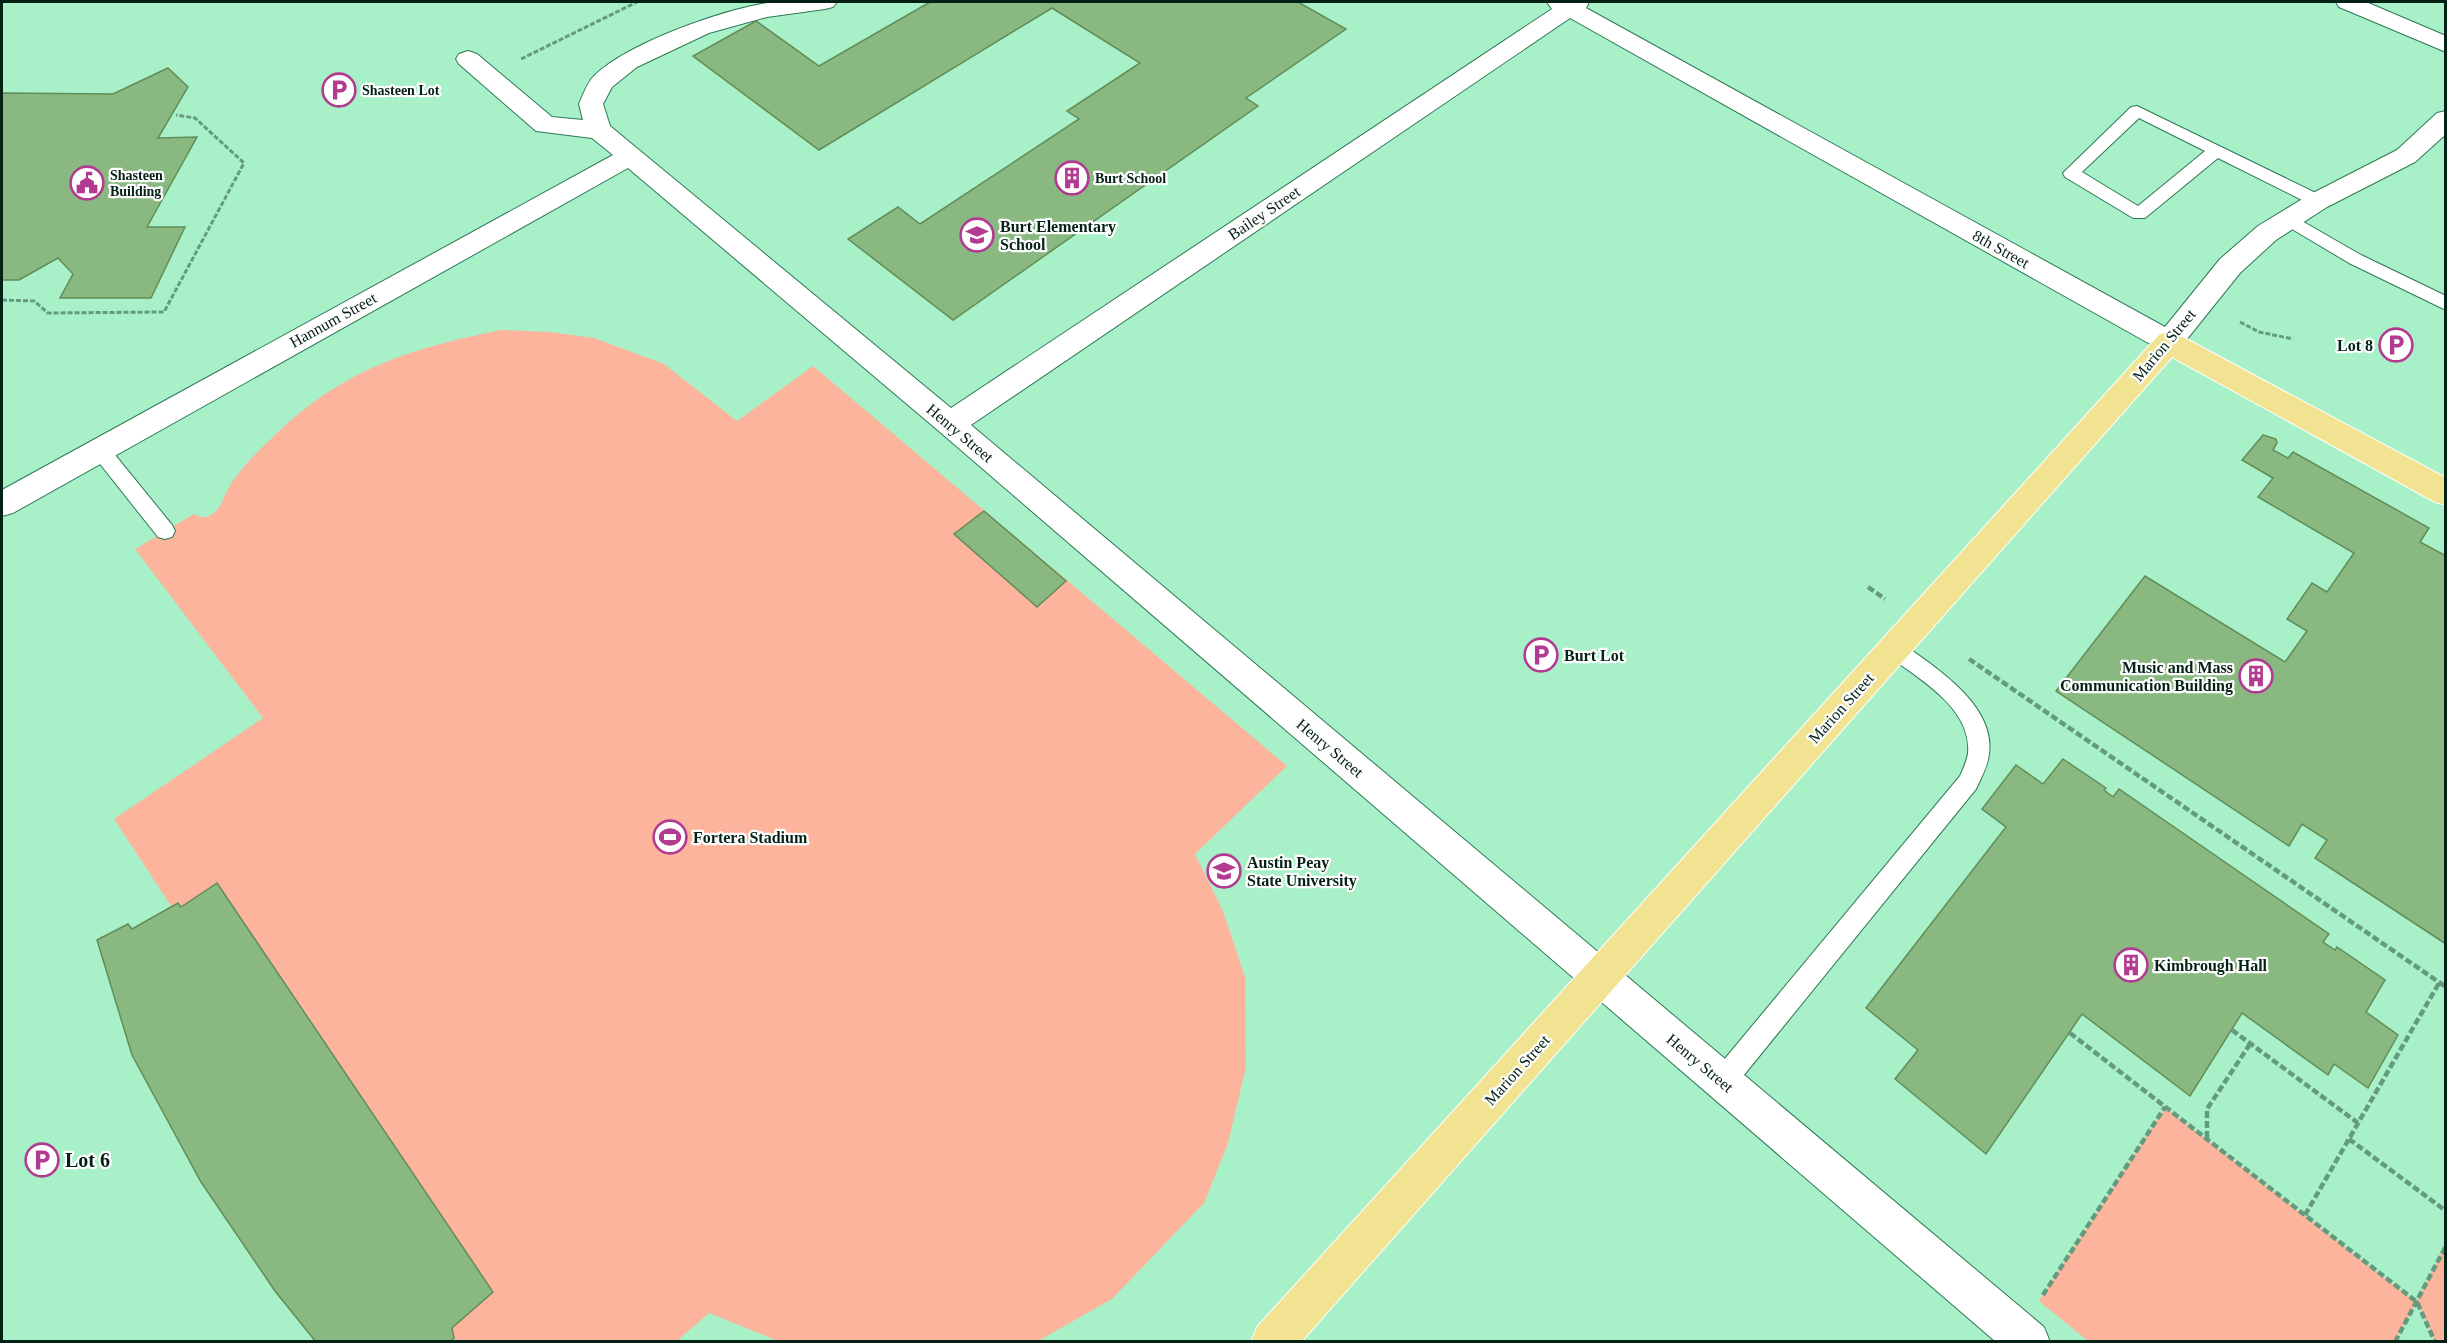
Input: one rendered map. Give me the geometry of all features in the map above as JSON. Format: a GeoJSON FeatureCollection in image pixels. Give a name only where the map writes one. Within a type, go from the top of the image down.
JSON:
{"type":"FeatureCollection","features":[{"type":"Feature","properties":{"kind":"main road","name":"8th Street"},"geometry":{"type":"LineString","coordinates":[[2169,342],[2445,493]]}},
{"type":"Feature","properties":{"kind":"main road","name":"Marion Street"},"geometry":{"type":"LineString","coordinates":[[1272,1341],[2169,342]]}},
{"type":"Feature","properties":{"kind":"street"},"geometry":{"type":"LineString","coordinates":[[629,157],[599,130],[591,104],[602,82],[628,62],[701,28],[765,10],[825,2]]}},
{"type":"Feature","properties":{"kind":"street"},"geometry":{"type":"LineString","coordinates":[[2347,2],[2445,45]]}},
{"type":"Feature","properties":{"kind":"street","name":"8th Street"},"geometry":{"type":"LineString","coordinates":[[1568,4],[2169,342]]}},
{"type":"Feature","properties":{"kind":"street","name":"Bailey Street"},"geometry":{"type":"LineString","coordinates":[[950,424],[1568,4]]}},
{"type":"Feature","properties":{"kind":"street"},"geometry":{"type":"LineString","coordinates":[[468,59],[545,125],[599,130]]}},
{"type":"Feature","properties":{"kind":"street","name":"Marion Street"},"geometry":{"type":"LineString","coordinates":[[2169,342],[2230,266],[2267,233],[2318,201],[2406,156],[2445,119]]}},
{"type":"Feature","properties":{"kind":"street","name":"Henry Street"},"geometry":{"type":"LineString","coordinates":[[629,157],[950,424],[1722,1082],[2030,1341]]}},
{"type":"Feature","properties":{"kind":"street","name":"Hannum Street"},"geometry":{"type":"LineString","coordinates":[[2,504],[629,157]]}},
{"type":"Feature","properties":{"kind":"lane"},"geometry":{"type":"LineString","coordinates":[[2217,150],[2139,214],[2071,173],[2137,111],[2217,150],[2318,201]]}},
{"type":"Feature","properties":{"kind":"lane"},"geometry":{"type":"LineString","coordinates":[[2288,219],[2355,259],[2445,304]]}},
{"type":"Feature","properties":{"kind":"lane"},"geometry":{"type":"LineString","coordinates":[[100,450],[165,531]]}},
{"type":"Feature","properties":{"kind":"lane"},"geometry":{"type":"LineString","coordinates":[[1722,1082],[1968,782],[1979,753],[1975,729],[1967,709],[1938,681],[1894,649]]}},
{"type":"Feature","properties":{"kind":"path"},"geometry":{"type":"LineString","coordinates":[[515,62],[637,2]]}},
{"type":"Feature","properties":{"kind":"path"},"geometry":{"type":"LineString","coordinates":[[2,300],[34,302],[48,313],[164,312],[244,163],[195,118],[176,116]]}},
{"type":"Feature","properties":{"kind":"path"},"geometry":{"type":"LineString","coordinates":[[2240,322],[2259,332],[2293,339]]}},
{"type":"Feature","properties":{"kind":"path"},"geometry":{"type":"LineString","coordinates":[[1868,587],[2445,987]]}},
{"type":"Feature","properties":{"kind":"path"},"geometry":{"type":"LineString","coordinates":[[2305,1215],[2439,983]]}},
{"type":"Feature","properties":{"kind":"path"},"geometry":{"type":"LineString","coordinates":[[2232,1030],[2358,1123]]}},
{"type":"Feature","properties":{"kind":"path"},"geometry":{"type":"LineString","coordinates":[[2070,1033],[2417,1302],[2435,1341]]}},
{"type":"Feature","properties":{"kind":"path"},"geometry":{"type":"LineString","coordinates":[[2207,1139],[2207,1109],[2250,1044]]}},
{"type":"Feature","properties":{"kind":"path"},"geometry":{"type":"LineString","coordinates":[[2039,1301],[2165,1107]]}},
{"type":"Feature","properties":{"kind":"path"},"geometry":{"type":"LineString","coordinates":[[2349,1139],[2445,1211]]}},
{"type":"Feature","properties":{"kind":"path"},"geometry":{"type":"LineString","coordinates":[[2395,1341],[2445,1246]]}},
{"type":"Feature","properties":{"kind":"shaded area","name":"Fortera Stadium"},"geometry":{"type":"Polygon","coordinates":[[[501,330],[550,332],[594,338],[664,364],[737,421],[813,366],[1287,766],[1195,854],[1223,911],[1245,977],[1246,1067],[1228,1143],[1204,1203],[1112,1299],[1038,1341],[778,1341],[709,1313],[677,1341],[457,1342],[454,1338],[450,1342],[275,1291],[201,1181],[132,1055],[97,940],[128,924],[132,929],[171,906],[114,819],[263,718],[135,549],[194,514],[205,517],[214,513],[238,474],[276,434],[327,393],[353,377],[408,354],[501,330]]]}},
{"type":"Feature","properties":{"kind":"shaded area"},"geometry":{"type":"Polygon","coordinates":[[[2165,1107],[2416,1302],[2445,1246],[2445,1341],[2435,1341],[2417,1302],[2395,1341],[2088,1341],[2039,1301],[2165,1107]]]}},
{"type":"Feature","properties":{"kind":"building","name":"Burt School"},"geometry":{"type":"Polygon","coordinates":[[[930,2],[1298,2],[1346,29],[1246,98],[1258,106],[953,320],[848,239],[898,207],[920,224],[1079,119],[1067,111],[1140,63],[1052,8],[819,150],[693,56],[756,21],[819,66],[930,2]]]}},
{"type":"Feature","properties":{"kind":"building","name":"Shasteen Building"},"geometry":{"type":"Polygon","coordinates":[[[168,68],[188,87],[158,138],[197,137],[147,227],[185,227],[151,298],[60,298],[73,274],[58,258],[19,280],[2,280],[2,93],[113,94],[168,68]]]}},
{"type":"Feature","properties":{"kind":"building","name":"Music and Mass Communication Building"},"geometry":{"type":"Polygon","coordinates":[[[2263,435],[2276,439],[2277,443],[2273,450],[2288,458],[2293,452],[2429,528],[2420,542],[2446,556],[2446,944],[2315,858],[2327,840],[2302,824],[2289,846],[2056,691],[2145,576],[2285,662],[2307,631],[2287,619],[2312,583],[2327,592],[2354,553],[2258,497],[2273,478],[2242,460],[2263,435]]]}},
{"type":"Feature","properties":{"kind":"building"},"geometry":{"type":"Polygon","coordinates":[[[984,511],[1066,581],[1037,607],[954,534],[984,511]]]}},
{"type":"Feature","properties":{"kind":"building","name":"Kimbrough Hall"},"geometry":{"type":"Polygon","coordinates":[[[2063,759],[2106,788],[2104,790],[2113,797],[2119,789],[2329,934],[2323,942],[2335,950],[2337,947],[2385,980],[2366,1012],[2398,1035],[2368,1088],[2334,1064],[2328,1075],[2242,1013],[2190,1096],[2082,1014],[1986,1154],[1895,1079],[1918,1050],[1866,1008],[2006,827],[1982,809],[2016,765],[2043,784],[2063,759]]]}},
{"type":"Feature","properties":{"kind":"building"},"geometry":{"type":"Polygon","coordinates":[[[217,883],[493,1292],[452,1328],[454,1338],[450,1342],[316,1342],[275,1291],[201,1182],[132,1055],[97,940],[128,924],[132,929],[178,903],[181,907],[217,883]]]}},
{"type":"Feature","properties":{"kind":"place","name":"Shasteen Lot"},"geometry":{"type":"Point","coordinates":[339,90]}},
{"type":"Feature","properties":{"kind":"place","name":"Burt School"},"geometry":{"type":"Point","coordinates":[1072,178]}},
{"type":"Feature","properties":{"kind":"place","name":"Shasteen Building"},"geometry":{"type":"Point","coordinates":[87,183]}},
{"type":"Feature","properties":{"kind":"place","name":"Burt Elementary School"},"geometry":{"type":"Point","coordinates":[977,235]}},
{"type":"Feature","properties":{"kind":"place","name":"Lot 8"},"geometry":{"type":"Point","coordinates":[2396,345]}},
{"type":"Feature","properties":{"kind":"place","name":"Burt Lot"},"geometry":{"type":"Point","coordinates":[1541,655]}},
{"type":"Feature","properties":{"kind":"place","name":"Music and Mass Communication Building"},"geometry":{"type":"Point","coordinates":[2256,676]}},
{"type":"Feature","properties":{"kind":"place","name":"Fortera Stadium"},"geometry":{"type":"Point","coordinates":[670,837]}},
{"type":"Feature","properties":{"kind":"place","name":"Austin Peay State University"},"geometry":{"type":"Point","coordinates":[1224,871]}},
{"type":"Feature","properties":{"kind":"place","name":"Kimbrough Hall"},"geometry":{"type":"Point","coordinates":[2131,965]}},
{"type":"Feature","properties":{"kind":"place","name":"Lot 6"},"geometry":{"type":"Point","coordinates":[42,1160]}}]}
